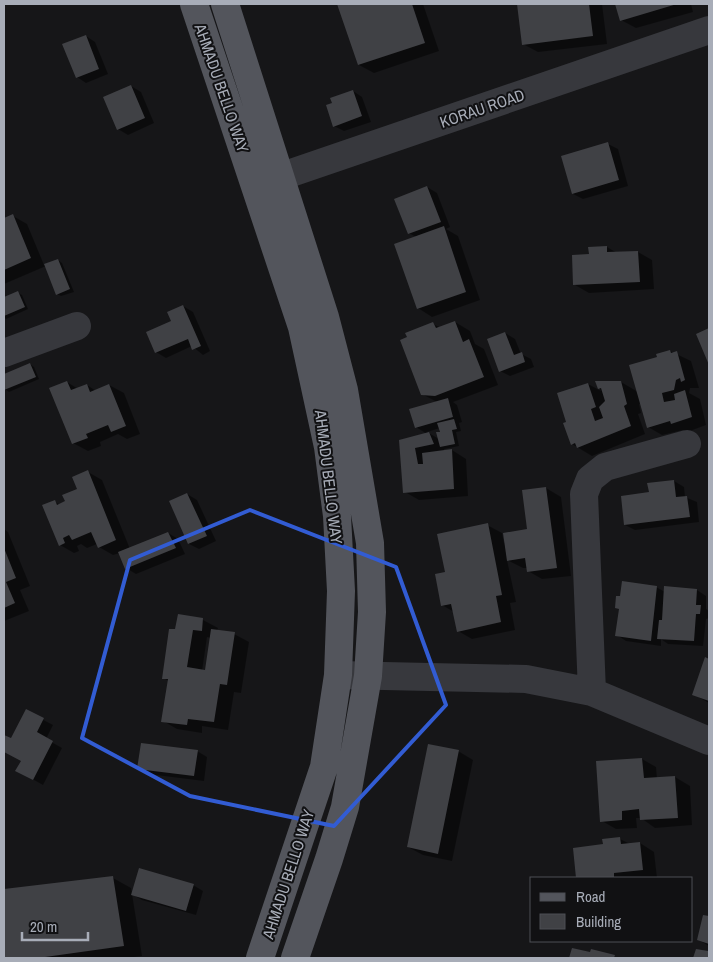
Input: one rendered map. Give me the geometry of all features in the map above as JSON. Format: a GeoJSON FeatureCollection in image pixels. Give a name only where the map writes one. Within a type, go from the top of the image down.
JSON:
{"type":"FeatureCollection","features":[{"type":"Feature","properties":{"kind":"main road","name":"AHMADU BELLO WAY"},"geometry":{"type":"LineString","coordinates":[[194,4],[325,317],[344,390],[359,468],[370,543],[372,612],[368,676],[345,806],[330,859],[295,958]]}},
{"type":"Feature","properties":{"kind":"main road","name":"AHMADU BELLO WAY"},"geometry":{"type":"LineString","coordinates":[[225,4],[302,327],[328,447],[337,516],[341,591],[338,675],[324,767],[260,958]]}},
{"type":"Feature","properties":{"kind":"street","name":"KORAU ROAD"},"geometry":{"type":"LineString","coordinates":[[268,181],[709,30]]}},
{"type":"Feature","properties":{"kind":"street"},"geometry":{"type":"LineString","coordinates":[[4,354],[77,326]]}},
{"type":"Feature","properties":{"kind":"street"},"geometry":{"type":"LineString","coordinates":[[592,692],[584,494],[590,478],[605,467],[686,444]]}},
{"type":"Feature","properties":{"kind":"street"},"geometry":{"type":"LineString","coordinates":[[338,675],[526,679],[592,692],[709,741]]}},
{"type":"Feature","properties":{"kind":"highlighted area"},"geometry":{"type":"Polygon","coordinates":[[[250,510],[396,567],[446,705],[334,826],[190,796],[82,738],[130,560],[250,510]]]}},
{"type":"Feature","properties":{"kind":"building"},"geometry":{"type":"Polygon","coordinates":[[[337,4],[412,4],[425,43],[358,65],[337,4]]]}},
{"type":"Feature","properties":{"kind":"building"},"geometry":{"type":"Polygon","coordinates":[[[517,4],[589,4],[593,36],[522,45],[517,4]]]}},
{"type":"Feature","properties":{"kind":"building"},"geometry":{"type":"Polygon","coordinates":[[[615,4],[677,4],[620,21],[615,4]]]}},
{"type":"Feature","properties":{"kind":"building"},"geometry":{"type":"Polygon","coordinates":[[[86,35],[99,69],[76,78],[62,44],[86,35]]]}},
{"type":"Feature","properties":{"kind":"building"},"geometry":{"type":"Polygon","coordinates":[[[131,85],[145,118],[117,130],[103,97],[131,85]]]}},
{"type":"Feature","properties":{"kind":"building"},"geometry":{"type":"Polygon","coordinates":[[[353,90],[362,116],[333,127],[326,105],[332,103],[330,98],[353,90]]]}},
{"type":"Feature","properties":{"kind":"building"},"geometry":{"type":"Polygon","coordinates":[[[608,142],[619,180],[572,194],[561,156],[608,142]]]}},
{"type":"Feature","properties":{"kind":"building"},"geometry":{"type":"Polygon","coordinates":[[[427,186],[441,222],[408,234],[394,199],[427,186]]]}},
{"type":"Feature","properties":{"kind":"building"},"geometry":{"type":"Polygon","coordinates":[[[13,214],[31,258],[4,270],[4,218],[13,214]]]}},
{"type":"Feature","properties":{"kind":"building"},"geometry":{"type":"Polygon","coordinates":[[[444,226],[466,292],[417,309],[394,244],[444,226]]]}},
{"type":"Feature","properties":{"kind":"building"},"geometry":{"type":"Polygon","coordinates":[[[607,246],[607,252],[638,251],[640,282],[573,285],[572,255],[589,254],[588,247],[607,246]]]}},
{"type":"Feature","properties":{"kind":"building"},"geometry":{"type":"Polygon","coordinates":[[[58,259],[70,289],[56,295],[44,264],[58,259]]]}},
{"type":"Feature","properties":{"kind":"building"},"geometry":{"type":"Polygon","coordinates":[[[18,291],[25,307],[4,316],[4,297],[18,291]]]}},
{"type":"Feature","properties":{"kind":"building"},"geometry":{"type":"Polygon","coordinates":[[[183,305],[201,346],[192,350],[188,339],[155,353],[146,332],[171,321],[167,312],[183,305]]]}},
{"type":"Feature","properties":{"kind":"building"},"geometry":{"type":"Polygon","coordinates":[[[455,321],[463,342],[469,339],[484,377],[435,396],[421,395],[400,340],[407,337],[405,333],[433,322],[436,328],[455,321]]]}},
{"type":"Feature","properties":{"kind":"building"},"geometry":{"type":"Polygon","coordinates":[[[709,328],[709,365],[696,334],[709,328]]]}},
{"type":"Feature","properties":{"kind":"building"},"geometry":{"type":"Polygon","coordinates":[[[505,332],[514,355],[522,352],[525,362],[499,372],[487,339],[505,332]]]}},
{"type":"Feature","properties":{"kind":"building"},"geometry":{"type":"Polygon","coordinates":[[[670,350],[671,353],[677,351],[685,380],[681,382],[680,378],[676,380],[674,390],[662,393],[664,402],[675,400],[674,394],[685,390],[692,417],[671,424],[670,421],[647,428],[629,365],[657,357],[656,354],[670,350]]]}},
{"type":"Feature","properties":{"kind":"building"},"geometry":{"type":"Polygon","coordinates":[[[30,363],[36,377],[4,390],[4,374],[30,363]]]}},
{"type":"Feature","properties":{"kind":"building"},"geometry":{"type":"Polygon","coordinates":[[[67,381],[71,390],[87,384],[90,392],[109,384],[126,426],[111,432],[108,425],[86,434],[88,438],[72,444],[49,388],[67,381]]]}},
{"type":"Feature","properties":{"kind":"building"},"geometry":{"type":"Polygon","coordinates":[[[595,381],[621,381],[627,404],[624,406],[631,426],[577,448],[575,443],[571,445],[563,423],[566,422],[557,393],[588,383],[596,407],[591,409],[595,421],[603,418],[599,407],[605,401],[601,388],[598,389],[595,381]]]}},
{"type":"Feature","properties":{"kind":"building"},"geometry":{"type":"Polygon","coordinates":[[[448,398],[453,417],[415,428],[409,409],[448,398]]]}},
{"type":"Feature","properties":{"kind":"building"},"geometry":{"type":"Polygon","coordinates":[[[454,419],[457,429],[452,430],[455,444],[440,447],[436,432],[440,432],[437,423],[454,419]]]}},
{"type":"Feature","properties":{"kind":"building"},"geometry":{"type":"Polygon","coordinates":[[[429,432],[434,444],[415,448],[418,464],[423,464],[422,453],[452,449],[454,489],[403,493],[399,440],[429,432]]]}},
{"type":"Feature","properties":{"kind":"building"},"geometry":{"type":"Polygon","coordinates":[[[88,470],[116,540],[98,548],[91,532],[72,540],[69,535],[63,538],[65,543],[59,546],[42,505],[55,500],[57,505],[65,501],[62,495],[77,489],[72,477],[88,470]]]}},
{"type":"Feature","properties":{"kind":"building"},"geometry":{"type":"Polygon","coordinates":[[[674,480],[676,497],[687,496],[690,517],[624,525],[621,496],[649,492],[647,483],[674,480]]]}},
{"type":"Feature","properties":{"kind":"building"},"geometry":{"type":"Polygon","coordinates":[[[546,487],[557,568],[527,572],[525,558],[507,561],[503,533],[527,529],[522,490],[546,487]]]}},
{"type":"Feature","properties":{"kind":"building"},"geometry":{"type":"Polygon","coordinates":[[[187,493],[207,536],[188,544],[169,501],[187,493]]]}},
{"type":"Feature","properties":{"kind":"building"},"geometry":{"type":"Polygon","coordinates":[[[488,523],[502,595],[496,596],[501,622],[457,632],[451,604],[441,606],[435,574],[445,572],[437,534],[488,523]]]}},
{"type":"Feature","properties":{"kind":"building"},"geometry":{"type":"Polygon","coordinates":[[[168,532],[176,548],[125,569],[118,552],[168,532]]]}},
{"type":"Feature","properties":{"kind":"building"},"geometry":{"type":"Polygon","coordinates":[[[4,548],[16,578],[6,582],[15,603],[4,608],[4,548]]]}},
{"type":"Feature","properties":{"kind":"building"},"geometry":{"type":"Polygon","coordinates":[[[622,581],[657,586],[651,641],[615,636],[619,609],[615,608],[616,596],[620,596],[622,581]]]}},
{"type":"Feature","properties":{"kind":"building"},"geometry":{"type":"Polygon","coordinates":[[[664,586],[697,589],[696,605],[701,605],[700,614],[696,614],[694,641],[657,639],[659,620],[662,620],[664,586]]]}},
{"type":"Feature","properties":{"kind":"building"},"geometry":{"type":"Polygon","coordinates":[[[178,614],[203,618],[202,631],[193,630],[187,667],[205,670],[211,629],[235,632],[227,685],[220,684],[214,722],[188,719],[187,725],[161,722],[168,679],[162,679],[169,629],[175,629],[178,614]]]}},
{"type":"Feature","properties":{"kind":"building"},"geometry":{"type":"Polygon","coordinates":[[[705,657],[709,659],[709,701],[692,695],[705,657]]]}},
{"type":"Feature","properties":{"kind":"building"},"geometry":{"type":"Polygon","coordinates":[[[26,709],[44,718],[37,732],[53,741],[33,780],[15,771],[21,761],[4,752],[4,735],[11,738],[26,709]]]}},
{"type":"Feature","properties":{"kind":"building"},"geometry":{"type":"Polygon","coordinates":[[[141,743],[198,750],[194,776],[137,769],[141,743]]]}},
{"type":"Feature","properties":{"kind":"building"},"geometry":{"type":"Polygon","coordinates":[[[428,744],[459,750],[438,854],[407,847],[428,744]]]}},
{"type":"Feature","properties":{"kind":"building"},"geometry":{"type":"Polygon","coordinates":[[[642,758],[644,778],[675,776],[678,818],[640,820],[639,809],[622,811],[622,820],[600,822],[596,761],[642,758]]]}},
{"type":"Feature","properties":{"kind":"building"},"geometry":{"type":"Polygon","coordinates":[[[620,837],[621,844],[640,842],[643,870],[614,873],[614,877],[576,877],[573,848],[603,844],[602,839],[620,837]]]}},
{"type":"Feature","properties":{"kind":"building"},"geometry":{"type":"Polygon","coordinates":[[[139,868],[194,884],[186,911],[131,895],[139,868]]]}},
{"type":"Feature","properties":{"kind":"building"},"geometry":{"type":"Polygon","coordinates":[[[113,876],[124,946],[38,958],[4,958],[4,889],[113,876]]]}},
{"type":"Feature","properties":{"kind":"building"},"geometry":{"type":"Polygon","coordinates":[[[703,915],[709,916],[709,944],[697,940],[703,915]]]}},
{"type":"Feature","properties":{"kind":"building"},"geometry":{"type":"Polygon","coordinates":[[[572,948],[590,952],[591,949],[615,955],[614,958],[569,958],[572,948]]]}},
{"type":"Feature","properties":{"kind":"building"},"geometry":{"type":"Polygon","coordinates":[[[709,948],[709,958],[693,958],[696,949],[708,951],[709,948]]]}}]}
